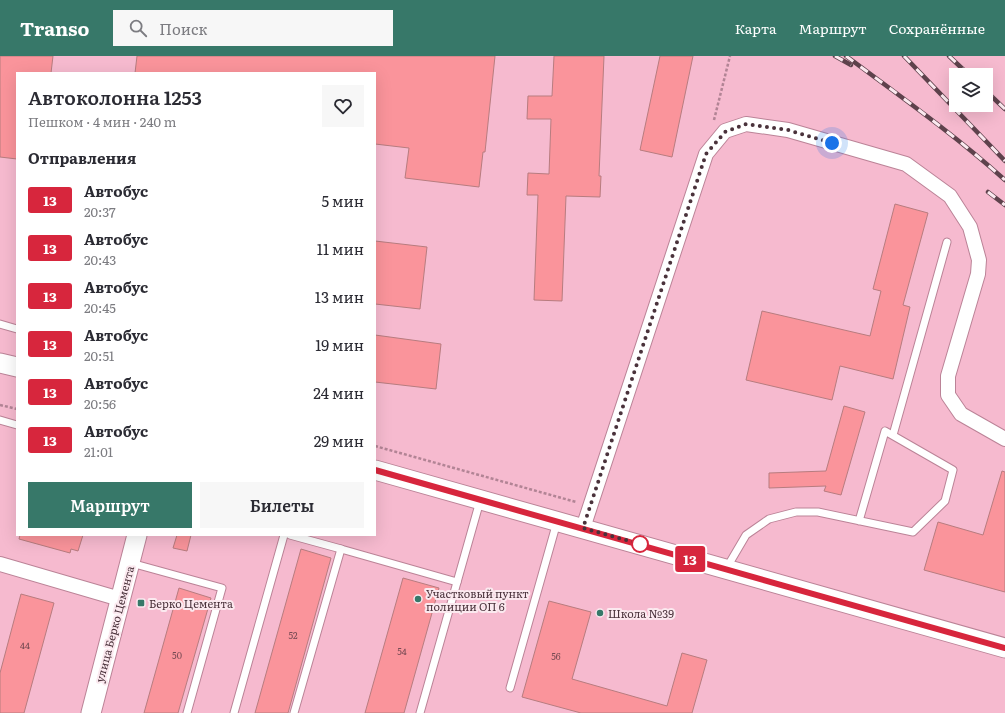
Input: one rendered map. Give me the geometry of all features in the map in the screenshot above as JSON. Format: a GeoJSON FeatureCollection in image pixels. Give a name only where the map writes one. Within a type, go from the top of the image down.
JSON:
{"type":"FeatureCollection","features":[{"type":"Feature","properties":{"kind":"main road"},"geometry":{"type":"LineString","coordinates":[[0,362],[16,367]]}},
{"type":"Feature","properties":{"kind":"main road"},"geometry":{"type":"LineString","coordinates":[[376,470],[480,501],[583,528],[1005,648]]}},
{"type":"Feature","properties":{"kind":"main road","name":"улица Берко Цемента"},"geometry":{"type":"LineString","coordinates":[[91,713],[137,536]]}},
{"type":"Feature","properties":{"kind":"street"},"geometry":{"type":"LineString","coordinates":[[583,528],[706,154],[725,132],[746,124],[788,130],[906,164],[950,196],[970,227],[979,260],[978,274],[948,376],[948,395],[960,414],[1005,440]]}},
{"type":"Feature","properties":{"kind":"street"},"geometry":{"type":"LineString","coordinates":[[0,566],[120,599]]}},
{"type":"Feature","properties":{"kind":"lane"},"geometry":{"type":"LineString","coordinates":[[893,435],[947,242]]}},
{"type":"Feature","properties":{"kind":"lane"},"geometry":{"type":"LineString","coordinates":[[0,324],[16,329]]}},
{"type":"Feature","properties":{"kind":"lane"},"geometry":{"type":"LineString","coordinates":[[0,420],[16,424]]}},
{"type":"Feature","properties":{"kind":"lane"},"geometry":{"type":"LineString","coordinates":[[726,569],[746,535],[769,519],[796,512],[818,512],[859,521],[913,532],[945,500],[953,470],[885,431],[859,521]]}},
{"type":"Feature","properties":{"kind":"lane"},"geometry":{"type":"LineString","coordinates":[[420,713],[480,501]]}},
{"type":"Feature","properties":{"kind":"lane"},"geometry":{"type":"LineString","coordinates":[[510,688],[557,521]]}},
{"type":"Feature","properties":{"kind":"lane"},"geometry":{"type":"LineString","coordinates":[[234,713],[284,536]]}},
{"type":"Feature","properties":{"kind":"lane"},"geometry":{"type":"LineString","coordinates":[[294,536],[457,582]]}},
{"type":"Feature","properties":{"kind":"lane"},"geometry":{"type":"LineString","coordinates":[[294,713],[340,549]]}},
{"type":"Feature","properties":{"kind":"lane"},"geometry":{"type":"LineString","coordinates":[[130,562],[222,588],[187,713]]}},
{"type":"Feature","properties":{"kind":"path"},"geometry":{"type":"LineString","coordinates":[[713,124],[730,56]]}},
{"type":"Feature","properties":{"kind":"path"},"geometry":{"type":"LineString","coordinates":[[0,405],[16,409]]}},
{"type":"Feature","properties":{"kind":"path"},"geometry":{"type":"LineString","coordinates":[[376,446],[590,506]]}},
{"type":"Feature","properties":{"kind":"building"},"geometry":{"type":"Polygon","coordinates":[[[0,56],[53,56],[51,72],[16,72],[16,159],[0,157],[0,56]]]}},
{"type":"Feature","properties":{"kind":"building"},"geometry":{"type":"Polygon","coordinates":[[[137,56],[495,56],[485,152],[483,152],[479,187],[405,178],[409,148],[376,144],[376,72],[135,72],[137,56]]]}},
{"type":"Feature","properties":{"kind":"building"},"geometry":{"type":"Polygon","coordinates":[[[554,56],[604,56],[599,176],[601,176],[600,197],[566,196],[562,301],[534,300],[538,195],[527,195],[528,173],[549,174],[551,119],[527,119],[528,96],[552,96],[554,56]]]}},
{"type":"Feature","properties":{"kind":"building"},"geometry":{"type":"Polygon","coordinates":[[[660,56],[693,56],[672,157],[640,150],[660,56]]]}},
{"type":"Feature","properties":{"kind":"building"},"geometry":{"type":"Polygon","coordinates":[[[895,204],[928,213],[903,305],[910,307],[893,379],[840,366],[832,400],[746,380],[762,311],[870,336],[881,291],[873,289],[895,204]]]}},
{"type":"Feature","properties":{"kind":"building"},"geometry":{"type":"Polygon","coordinates":[[[376,241],[427,247],[420,309],[376,304],[376,241]]]}},
{"type":"Feature","properties":{"kind":"building"},"geometry":{"type":"Polygon","coordinates":[[[376,335],[441,344],[436,389],[376,382],[376,335]]]}},
{"type":"Feature","properties":{"kind":"building"},"geometry":{"type":"Polygon","coordinates":[[[844,406],[865,412],[841,495],[824,491],[826,486],[769,488],[769,473],[826,471],[844,406]]]}},
{"type":"Feature","properties":{"kind":"building"},"geometry":{"type":"Polygon","coordinates":[[[1002,471],[1005,472],[1005,592],[924,570],[938,522],[983,535],[1002,471]]]}},
{"type":"Feature","properties":{"kind":"building"},"geometry":{"type":"Polygon","coordinates":[[[20,536],[83,536],[78,551],[71,549],[70,553],[19,539],[20,536]]]}},
{"type":"Feature","properties":{"kind":"building"},"geometry":{"type":"Polygon","coordinates":[[[177,536],[191,536],[187,551],[173,548],[177,536]]]}},
{"type":"Feature","properties":{"kind":"building"},"geometry":{"type":"Polygon","coordinates":[[[301,549],[331,558],[288,713],[255,713],[301,549]]]}},
{"type":"Feature","properties":{"kind":"building"},"geometry":{"type":"Polygon","coordinates":[[[403,578],[439,588],[404,713],[365,713],[403,578]]]}},
{"type":"Feature","properties":{"kind":"building"},"geometry":{"type":"Polygon","coordinates":[[[179,588],[211,598],[178,713],[144,713],[179,588]]]}},
{"type":"Feature","properties":{"kind":"building"},"geometry":{"type":"Polygon","coordinates":[[[21,594],[54,603],[24,713],[0,713],[0,673],[21,594]]]}},
{"type":"Feature","properties":{"kind":"building"},"geometry":{"type":"Polygon","coordinates":[[[549,601],[591,612],[572,679],[667,706],[682,653],[707,660],[692,713],[581,713],[522,697],[549,601]]]}},
{"type":"Feature","properties":{"kind":"railway"},"geometry":{"type":"LineString","coordinates":[[835,56],[851,65]]}},
{"type":"Feature","properties":{"kind":"railway"},"geometry":{"type":"LineString","coordinates":[[846,56],[947,132],[1005,180]]}},
{"type":"Feature","properties":{"kind":"railway"},"geometry":{"type":"LineString","coordinates":[[904,56],[1005,161]]}},
{"type":"Feature","properties":{"kind":"railway"},"geometry":{"type":"LineString","coordinates":[[949,56],[962,68]]}},
{"type":"Feature","properties":{"kind":"railway"},"geometry":{"type":"LineString","coordinates":[[993,98],[1005,109]]}},
{"type":"Feature","properties":{"kind":"railway"},"geometry":{"type":"LineString","coordinates":[[988,192],[1005,205]]}},
{"type":"Feature","properties":{"kind":"bus line","name":"13"},"geometry":{"type":"LineString","coordinates":[[376,470],[480,501],[597,532],[1005,648]]}},
{"type":"Feature","properties":{"kind":"place","name":"Участковый пункт полиции ОП 6"},"geometry":{"type":"Point","coordinates":[418,599]}},
{"type":"Feature","properties":{"kind":"place","name":"Берко Цемента"},"geometry":{"type":"Point","coordinates":[141,603]}},
{"type":"Feature","properties":{"kind":"place","name":"Школа №39"},"geometry":{"type":"Point","coordinates":[600,613]}},
{"type":"Feature","properties":{"kind":"route"},"geometry":{"type":"LineString","coordinates":[[640,544],[583,528],[706,154],[725,132],[746,124],[788,130],[832,143]]}}]}
